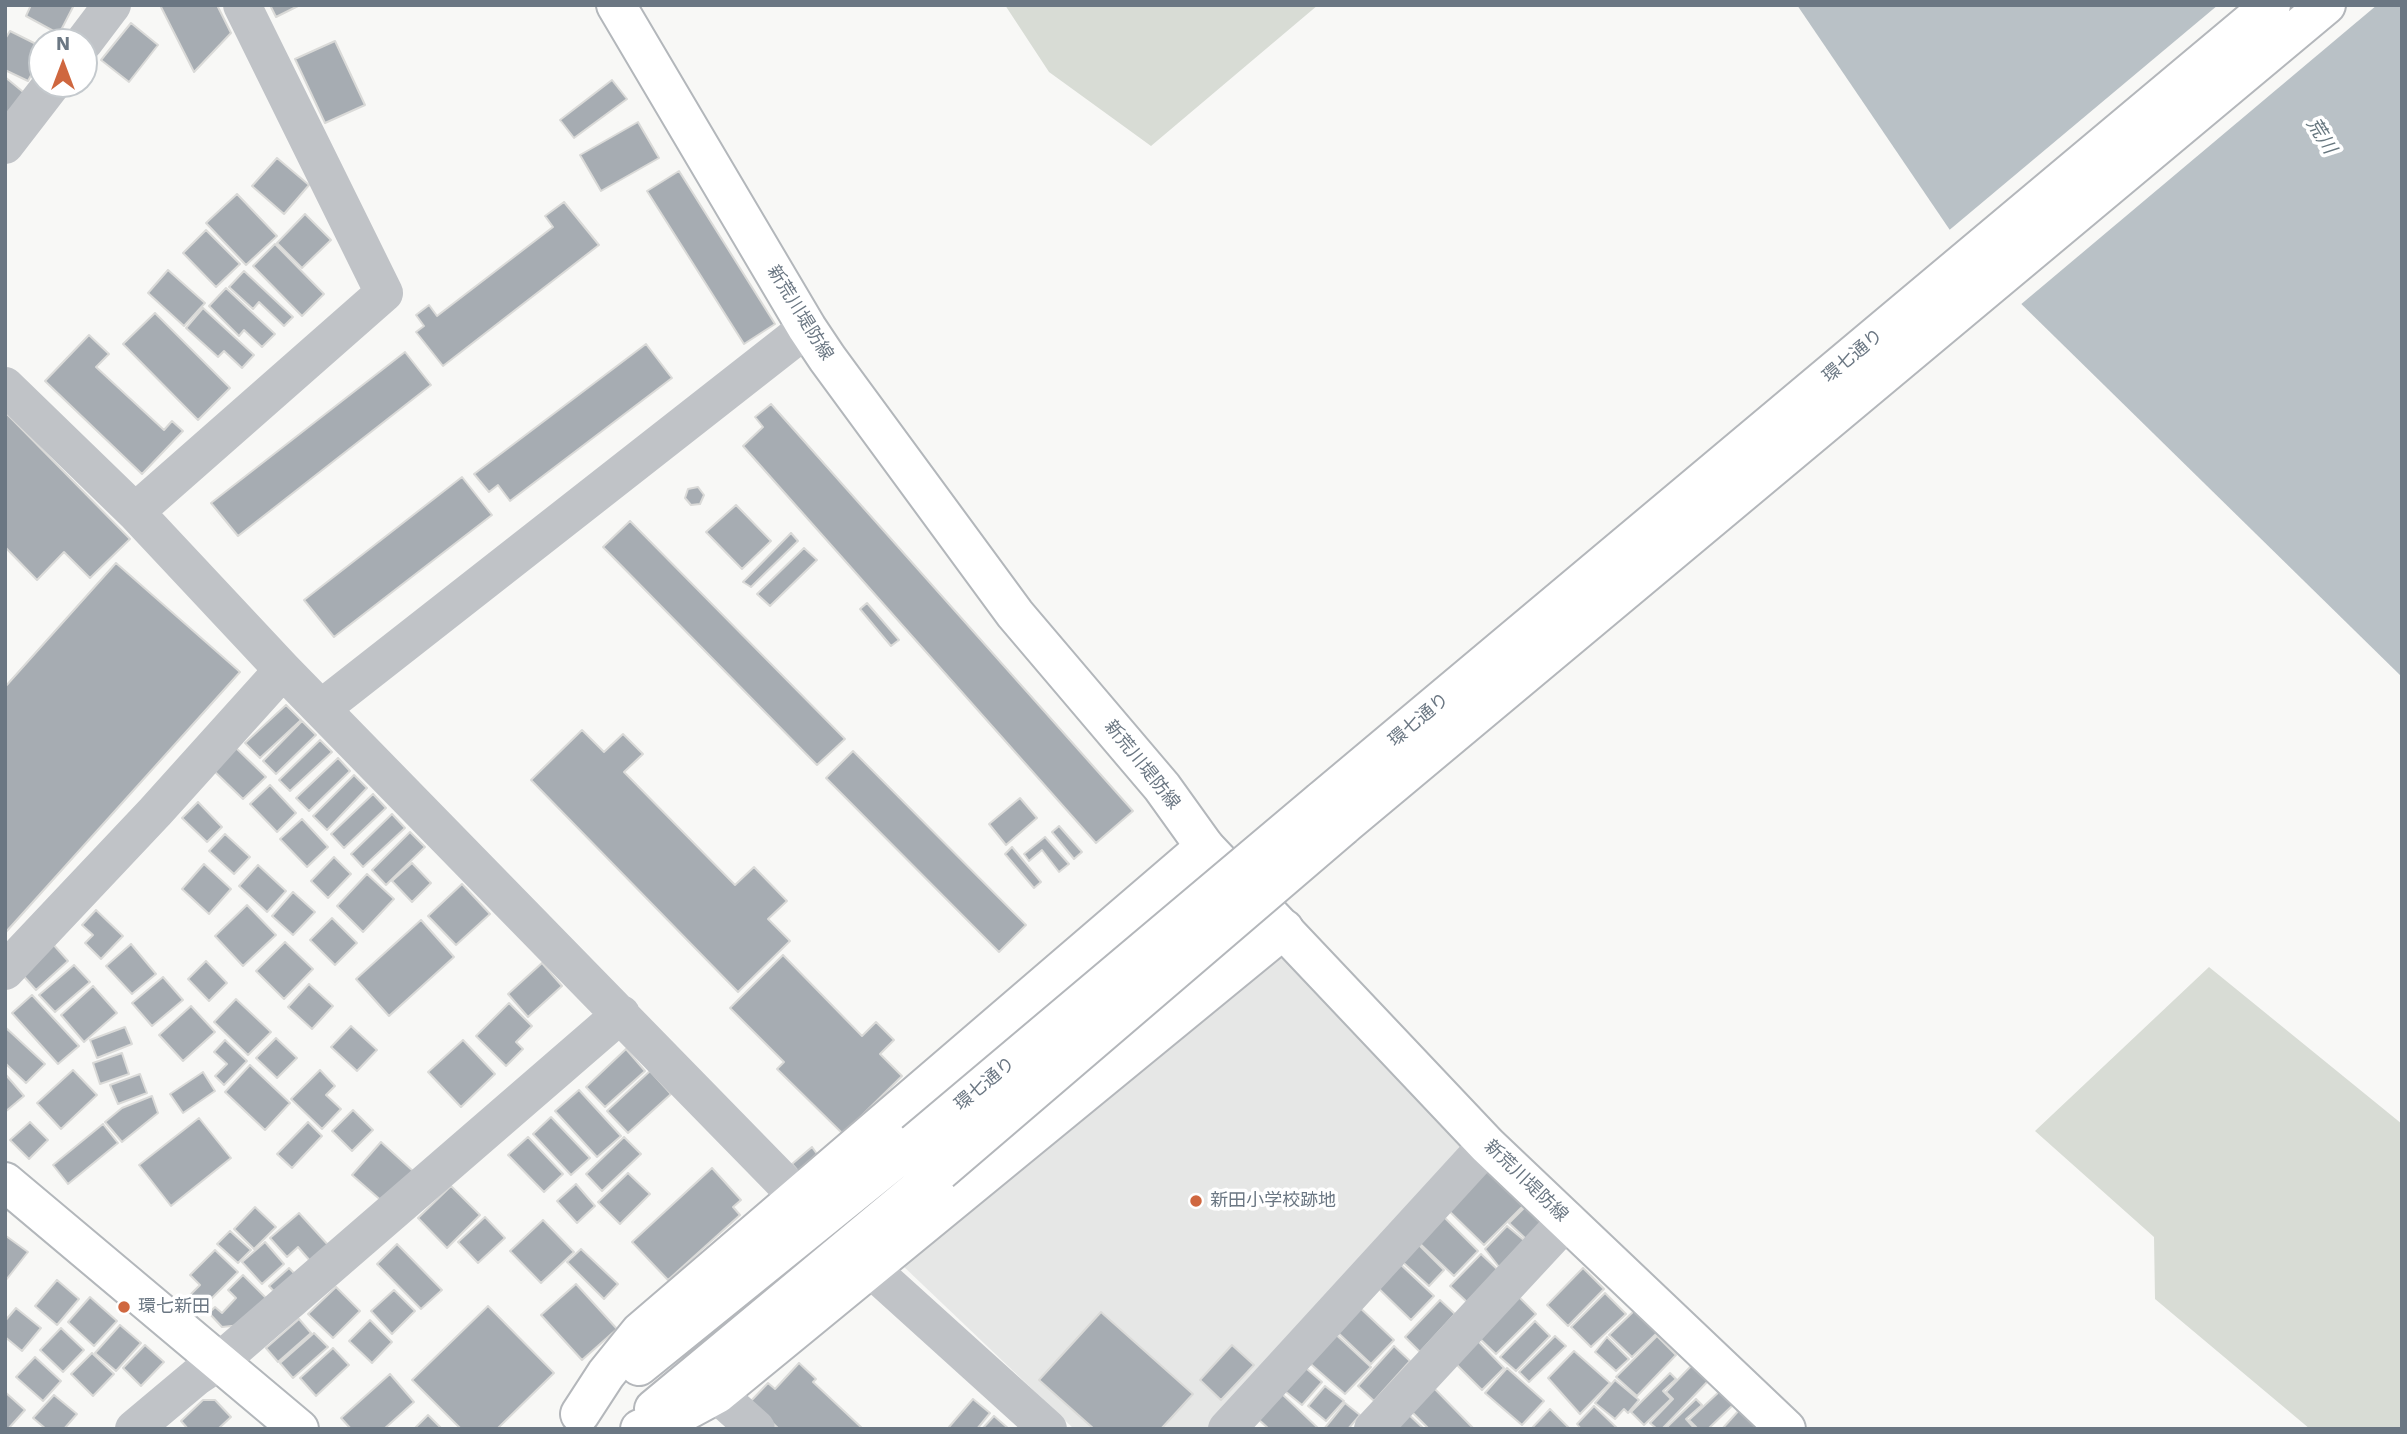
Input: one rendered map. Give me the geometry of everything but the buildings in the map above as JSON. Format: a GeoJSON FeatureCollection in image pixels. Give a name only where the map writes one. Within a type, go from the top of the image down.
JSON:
{"type":"FeatureCollection","features":[{"type":"Feature","properties":{"kind":"main road","name":"新荒川堤防線"},"geometry":{"type":"LineString","coordinates":[[616,5],[807,328],[1015,614],[1162,787],[1205,847],[1487,1144],[1786,1429]]}},
{"type":"Feature","properties":{"kind":"main road","name":"環七通り"},"geometry":{"type":"LineString","coordinates":[[631,1429],[928,1157],[1344,804],[2271,5]]}},
{"type":"Feature","properties":{"kind":"main road","name":"環七通り"},"geometry":{"type":"LineString","coordinates":[[1344,804],[2326,5]]}},
{"type":"Feature","properties":{"kind":"main road"},"geometry":{"type":"LineString","coordinates":[[571,1422],[640,1332],[1205,847]]}},
{"type":"Feature","properties":{"kind":"main road"},"geometry":{"type":"LineString","coordinates":[[640,1429],[680,1414],[717,1394],[1284,929]]}},
{"type":"Feature","properties":{"kind":"main road","name":"環七通り"},"geometry":{"type":"LineString","coordinates":[[571,1422],[928,1157]]}},
{"type":"Feature","properties":{"kind":"main road"},"geometry":{"type":"LineString","coordinates":[[5,1182],[299,1429]]}},
{"type":"Feature","properties":{"kind":"street"},"geometry":{"type":"LineString","coordinates":[[95,28],[112,5]]}},
{"type":"Feature","properties":{"kind":"street"},"geometry":{"type":"LineString","coordinates":[[135,512],[384,293],[242,5]]}},
{"type":"Feature","properties":{"kind":"street"},"geometry":{"type":"LineString","coordinates":[[5,145],[41,98]]}},
{"type":"Feature","properties":{"kind":"street"},"geometry":{"type":"LineString","coordinates":[[322,708],[807,328]]}},
{"type":"Feature","properties":{"kind":"street"},"geometry":{"type":"LineString","coordinates":[[5,386],[135,512],[284,670],[799,1198]]}},
{"type":"Feature","properties":{"kind":"street"},"geometry":{"type":"LineString","coordinates":[[5,971],[284,670]]}},
{"type":"Feature","properties":{"kind":"street"},"geometry":{"type":"LineString","coordinates":[[134,1429],[196,1377],[220,1361],[621,1014]]}},
{"type":"Feature","properties":{"kind":"street"},"geometry":{"type":"LineString","coordinates":[[1227,1429],[1487,1144]]}},
{"type":"Feature","properties":{"kind":"street"},"geometry":{"type":"LineString","coordinates":[[1373,1429],[1567,1220]]}},
{"type":"Feature","properties":{"kind":"street"},"geometry":{"type":"LineString","coordinates":[[871,1269],[1048,1429]]}},
{"type":"Feature","properties":{"kind":"street"},"geometry":{"type":"LineString","coordinates":[[717,1394],[756,1429]]}},
{"type":"Feature","properties":{"kind":"shaded area"},"geometry":{"type":"Polygon","coordinates":[[[1005,5],[1318,5],[1151,146],[1049,72],[1005,5]]]}},
{"type":"Feature","properties":{"kind":"shaded area","name":"新田小学校跡地"},"geometry":{"type":"Polygon","coordinates":[[[1286,952],[1473,1138],[1212,1429],[1074,1429],[901,1264],[1286,952]]]}},
{"type":"Feature","properties":{"kind":"shaded area"},"geometry":{"type":"Polygon","coordinates":[[[2209,967],[2402,1124],[2402,1429],[2310,1429],[2155,1299],[2154,1237],[2035,1131],[2209,967]]]}},
{"type":"Feature","properties":{"kind":"water","name":"荒川"},"geometry":{"type":"Polygon","coordinates":[[[1797,5],[2402,5],[2402,677],[1958,242],[1797,5]]]}},
{"type":"Feature","properties":{"kind":"pier"},"geometry":{"type":"Polygon","coordinates":[[[2218,5],[2377,5],[2019,306],[1947,232],[2218,5]]]}},
{"type":"Feature","properties":{"kind":"place","name":"新田小学校跡地"},"geometry":{"type":"Point","coordinates":[1196,1201]}},
{"type":"Feature","properties":{"kind":"place","name":"環七新田"},"geometry":{"type":"Point","coordinates":[124,1307]}}]}
